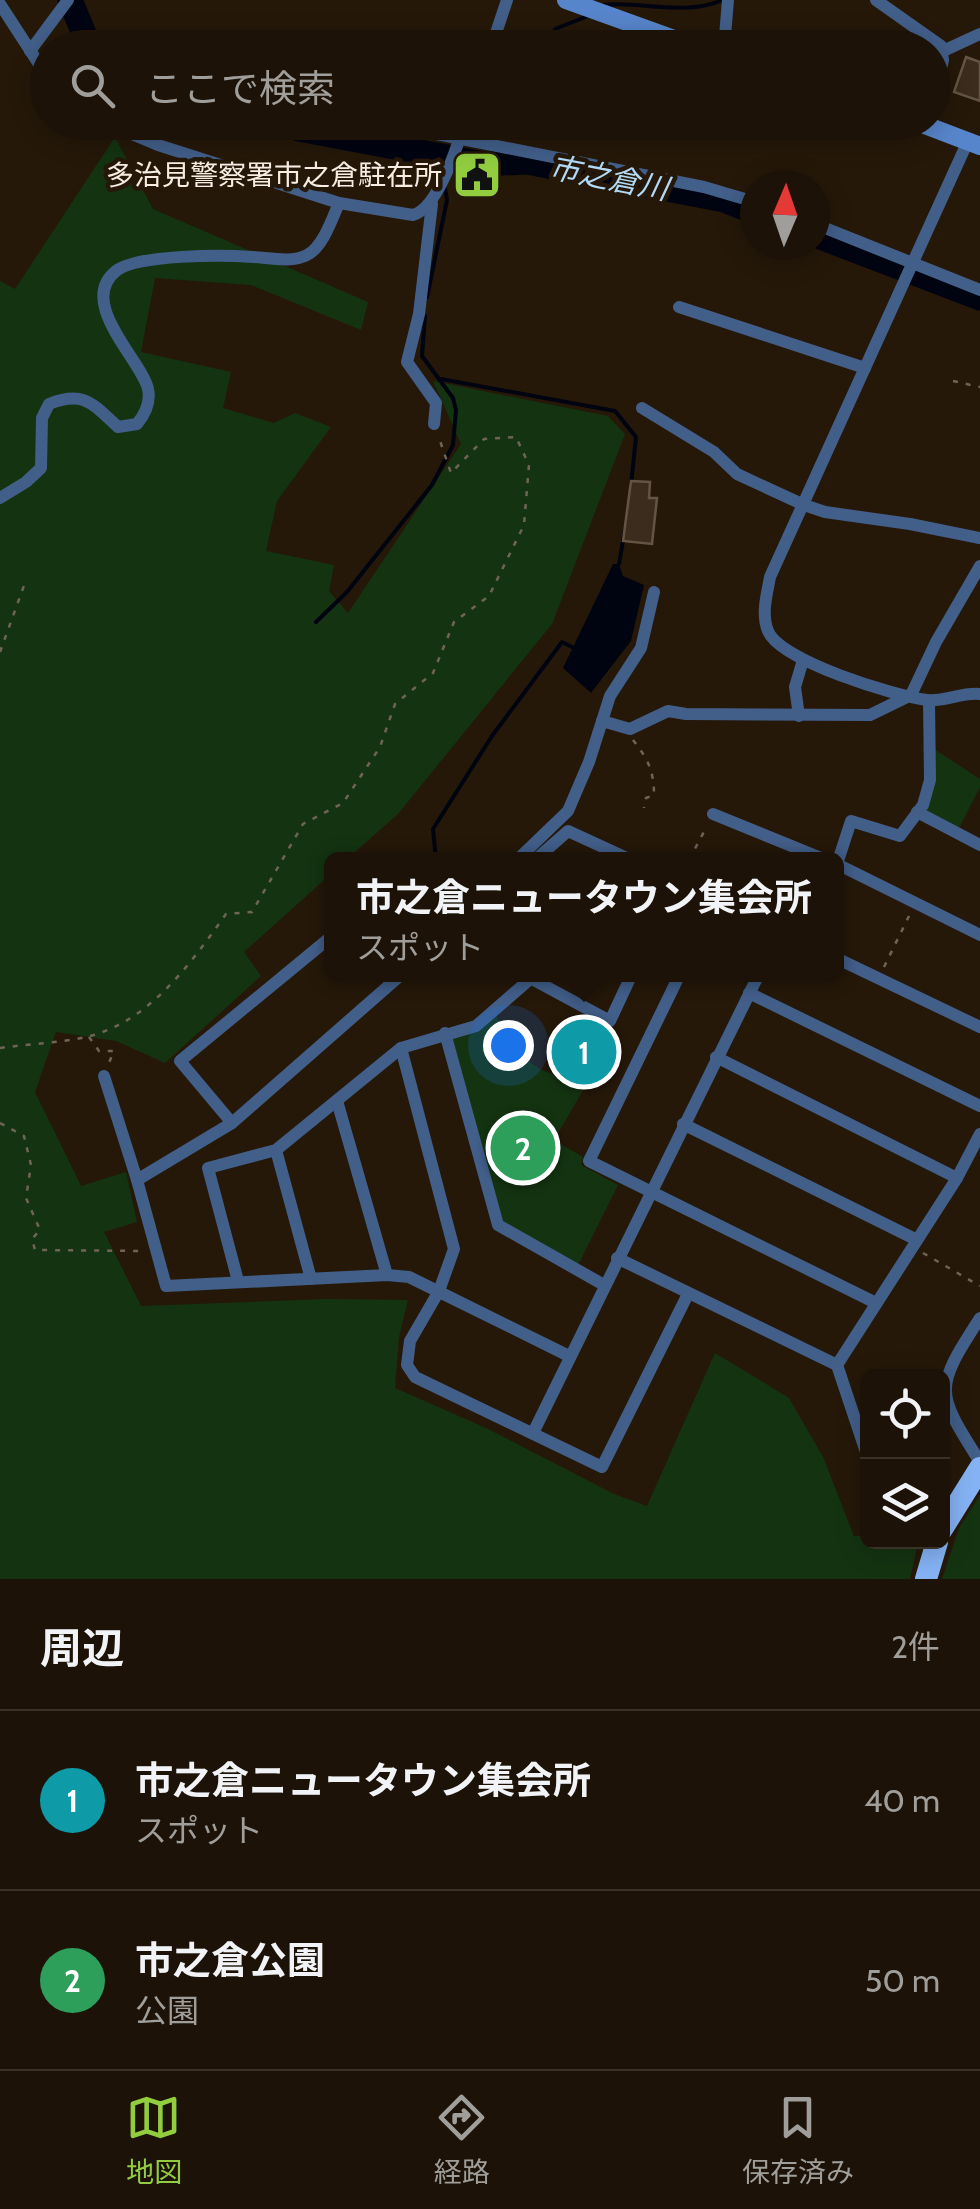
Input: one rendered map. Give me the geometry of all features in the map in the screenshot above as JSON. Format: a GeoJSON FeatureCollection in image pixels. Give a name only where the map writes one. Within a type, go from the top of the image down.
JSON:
{"type":"FeatureCollection","features":[{"type":"Feature","properties":{"kind":"highway"},"geometry":{"type":"LineString","coordinates":[[950,1516],[980,1465]]}},
{"type":"Feature","properties":{"kind":"highway"},"geometry":{"type":"LineString","coordinates":[[926,1579],[934,1549]]}},
{"type":"Feature","properties":{"kind":"main road"},"geometry":{"type":"LineString","coordinates":[[566,0],[650,30]]}},
{"type":"Feature","properties":{"kind":"main road"},"geometry":{"type":"LineString","coordinates":[[950,134],[974,143]]}},
{"type":"Feature","properties":{"kind":"street"},"geometry":{"type":"LineString","coordinates":[[46,30],[68,0]]}},
{"type":"Feature","properties":{"kind":"street"},"geometry":{"type":"LineString","coordinates":[[497,30],[507,0]]}},
{"type":"Feature","properties":{"kind":"street"},"geometry":{"type":"LineString","coordinates":[[876,0],[918,30]]}},
{"type":"Feature","properties":{"kind":"street"},"geometry":{"type":"LineString","coordinates":[[726,30],[728,3]]}},
{"type":"Feature","properties":{"kind":"street"},"geometry":{"type":"LineString","coordinates":[[0,4],[30,51]]}},
{"type":"Feature","properties":{"kind":"street"},"geometry":{"type":"LineString","coordinates":[[950,48],[980,34]]}},
{"type":"Feature","properties":{"kind":"street"},"geometry":{"type":"LineString","coordinates":[[146,140],[340,204],[413,216],[432,202]]}},
{"type":"Feature","properties":{"kind":"street"},"geometry":{"type":"LineString","coordinates":[[455,140],[704,187],[740,198]]}},
{"type":"Feature","properties":{"kind":"street"},"geometry":{"type":"LineString","coordinates":[[434,424],[436,402],[406,362],[419,314],[432,202],[459,141]]}},
{"type":"Feature","properties":{"kind":"street"},"geometry":{"type":"LineString","coordinates":[[974,143],[912,262],[770,577],[765,609],[768,630],[778,644],[803,660],[929,701],[967,692],[980,694]]}},
{"type":"Feature","properties":{"kind":"street"},"geometry":{"type":"LineString","coordinates":[[0,498],[41,468],[42,418],[49,404],[68,396],[89,401],[118,427],[137,424],[146,411],[148,388],[113,332],[106,304],[106,285],[117,270],[156,260],[220,255],[292,260],[309,255],[340,204]]}},
{"type":"Feature","properties":{"kind":"street"},"geometry":{"type":"LineString","coordinates":[[830,230],[980,290]]}},
{"type":"Feature","properties":{"kind":"street"},"geometry":{"type":"LineString","coordinates":[[679,306],[866,368]]}},
{"type":"Feature","properties":{"kind":"street"},"geometry":{"type":"LineString","coordinates":[[642,408],[714,452],[737,474],[804,504],[825,512],[980,538]]}},
{"type":"Feature","properties":{"kind":"street"},"geometry":{"type":"LineString","coordinates":[[602,721],[630,729],[668,711],[870,715],[911,695],[980,566]]}},
{"type":"Feature","properties":{"kind":"street"},"geometry":{"type":"LineString","coordinates":[[525,852],[568,811],[610,696],[641,648],[654,592]]}},
{"type":"Feature","properties":{"kind":"street"},"geometry":{"type":"LineString","coordinates":[[799,716],[795,687],[803,660]]}},
{"type":"Feature","properties":{"kind":"street"},"geometry":{"type":"LineString","coordinates":[[841,852],[851,820],[900,836],[923,805],[930,780],[929,701]]}},
{"type":"Feature","properties":{"kind":"street"},"geometry":{"type":"LineString","coordinates":[[917,812],[980,845]]}},
{"type":"Feature","properties":{"kind":"street"},"geometry":{"type":"LineString","coordinates":[[713,814],[806,852]]}},
{"type":"Feature","properties":{"kind":"street"},"geometry":{"type":"LineString","coordinates":[[544,852],[568,831],[606,852]]}},
{"type":"Feature","properties":{"kind":"street"},"geometry":{"type":"LineString","coordinates":[[844,868],[980,935]]}},
{"type":"Feature","properties":{"kind":"street"},"geometry":{"type":"LineString","coordinates":[[232,1124],[180,1061],[324,943]]}},
{"type":"Feature","properties":{"kind":"street"},"geometry":{"type":"LineString","coordinates":[[844,962],[980,1027]]}},
{"type":"Feature","properties":{"kind":"street"},"geometry":{"type":"LineString","coordinates":[[136,1180],[232,1124],[393,982]]}},
{"type":"Feature","properties":{"kind":"street"},"geometry":{"type":"LineString","coordinates":[[238,1281],[208,1168],[276,1150],[401,1048],[476,1026],[528,982]]}},
{"type":"Feature","properties":{"kind":"street"},"geometry":{"type":"LineString","coordinates":[[543,982],[610,1021],[628,982]]}},
{"type":"Feature","properties":{"kind":"street"},"geometry":{"type":"LineString","coordinates":[[676,982],[588,1160],[876,1303]]}},
{"type":"Feature","properties":{"kind":"street"},"geometry":{"type":"LineString","coordinates":[[534,1433],[754,982]]}},
{"type":"Feature","properties":{"kind":"street"},"geometry":{"type":"LineString","coordinates":[[749,993],[980,1106]]}},
{"type":"Feature","properties":{"kind":"street"},"geometry":{"type":"LineString","coordinates":[[445,1033],[498,1225],[604,1285]]}},
{"type":"Feature","properties":{"kind":"street"},"geometry":{"type":"LineString","coordinates":[[401,1048],[454,1249],[439,1291],[410,1340],[408,1365],[414,1377],[602,1466],[688,1294]]}},
{"type":"Feature","properties":{"kind":"street"},"geometry":{"type":"LineString","coordinates":[[716,1057],[958,1178]]}},
{"type":"Feature","properties":{"kind":"street"},"geometry":{"type":"LineString","coordinates":[[104,1076],[166,1286],[409,1277],[570,1356]]}},
{"type":"Feature","properties":{"kind":"street"},"geometry":{"type":"LineString","coordinates":[[337,1101],[388,1275]]}},
{"type":"Feature","properties":{"kind":"street"},"geometry":{"type":"LineString","coordinates":[[683,1124],[915,1244]]}},
{"type":"Feature","properties":{"kind":"street"},"geometry":{"type":"LineString","coordinates":[[837,1365],[958,1178],[980,1134]]}},
{"type":"Feature","properties":{"kind":"street"},"geometry":{"type":"LineString","coordinates":[[276,1150],[311,1280]]}},
{"type":"Feature","properties":{"kind":"street"},"geometry":{"type":"LineString","coordinates":[[617,1258],[837,1365],[860,1434]]}},
{"type":"Feature","properties":{"kind":"street"},"geometry":{"type":"LineString","coordinates":[[980,1318],[946,1375],[944,1400],[980,1465]]}},
{"type":"Feature","properties":{"kind":"path"},"geometry":{"type":"LineString","coordinates":[[953,381],[980,387]]}},
{"type":"Feature","properties":{"kind":"path"},"geometry":{"type":"LineString","coordinates":[[0,1048],[88,1036],[128,1020],[171,986],[226,914],[252,912],[302,824],[343,802],[380,747],[395,704],[433,673],[454,622],[489,596],[524,525],[529,465],[516,437],[484,439],[451,473],[434,424]]}},
{"type":"Feature","properties":{"kind":"path"},"geometry":{"type":"LineString","coordinates":[[0,652],[26,580]]}},
{"type":"Feature","properties":{"kind":"path"},"geometry":{"type":"LineString","coordinates":[[630,729],[630,736],[648,758],[654,776],[654,796],[646,798],[644,808]]}},
{"type":"Feature","properties":{"kind":"path"},"geometry":{"type":"LineString","coordinates":[[693,852],[713,814]]}},
{"type":"Feature","properties":{"kind":"path"},"geometry":{"type":"LineString","coordinates":[[878,977],[915,904]]}},
{"type":"Feature","properties":{"kind":"path"},"geometry":{"type":"LineString","coordinates":[[88,1036],[99,1050],[114,1051]]}},
{"type":"Feature","properties":{"kind":"path"},"geometry":{"type":"LineString","coordinates":[[0,1123],[24,1136],[31,1164],[26,1198],[40,1230],[32,1238],[36,1250],[157,1250]]}},
{"type":"Feature","properties":{"kind":"path"},"geometry":{"type":"LineString","coordinates":[[915,1244],[980,1286]]}},
{"type":"Feature","properties":{"kind":"green space"},"geometry":{"type":"Polygon","coordinates":[[[117,140],[153,209],[368,302],[361,330],[251,285],[155,278],[141,352],[231,372],[223,408],[274,423],[295,413],[331,427],[277,501],[266,551],[334,565],[329,591],[348,613],[461,444],[433,381],[608,416],[625,434],[552,624],[398,814],[355,852],[324,852],[324,880],[244,952],[261,976],[165,1063],[116,1041],[56,1032],[35,1092],[81,1186],[126,1172],[137,1222],[104,1232],[141,1306],[408,1300],[399,1337],[395,1388],[488,1429],[614,1494],[647,1506],[715,1353],[789,1398],[823,1457],[854,1536],[860,1536],[860,1549],[916,1549],[910,1579],[0,1579],[0,281],[15,289],[117,140]]]}},
{"type":"Feature","properties":{"kind":"green space"},"geometry":{"type":"Polygon","coordinates":[[[934,749],[980,779],[980,787],[959,828],[924,812],[934,749]]]}},
{"type":"Feature","properties":{"kind":"green space"},"geometry":{"type":"Polygon","coordinates":[[[493,1012],[530,1062],[552,1074],[589,1080],[554,1140],[583,1157],[581,1165],[618,1185],[576,1269],[498,1225],[445,1033],[493,1012]]]}},
{"type":"Feature","properties":{"kind":"green space"},"geometry":{"type":"Polygon","coordinates":[[[980,1495],[980,1579],[942,1579],[959,1528],[980,1495]]]}},
{"type":"Feature","properties":{"kind":"shaded area"},"geometry":{"type":"Polygon","coordinates":[[[613,564],[619,564],[623,576],[644,585],[631,641],[591,693],[563,668],[613,564]]]}},
{"type":"Feature","properties":{"kind":"building"},"geometry":{"type":"Polygon","coordinates":[[[966,57],[980,62],[980,101],[954,92],[966,57]]]}},
{"type":"Feature","properties":{"kind":"building"},"geometry":{"type":"Polygon","coordinates":[[[631,481],[650,482],[649,498],[657,498],[652,544],[623,541],[631,481]]]}},
{"type":"Feature","properties":{"kind":"building"},"geometry":{"type":"Polygon","coordinates":[[[582,1027],[607,1038],[589,1074],[580,1069],[577,1074],[561,1066],[582,1027]]]}},
{"type":"Feature","properties":{"kind":"waterway","name":"市之倉川"},"geometry":{"type":"LineString","coordinates":[[70,0],[82,30]]}},
{"type":"Feature","properties":{"kind":"waterway"},"geometry":{"type":"LineString","coordinates":[[604,5],[677,8],[722,0]]}},
{"type":"Feature","properties":{"kind":"waterway"},"geometry":{"type":"LineString","coordinates":[[555,30],[588,16]]}},
{"type":"Feature","properties":{"kind":"waterway","name":"市之倉川"},"geometry":{"type":"LineString","coordinates":[[357,140],[484,164],[527,162],[740,206]]}},
{"type":"Feature","properties":{"kind":"waterway"},"geometry":{"type":"LineString","coordinates":[[424,154],[439,176]]}},
{"type":"Feature","properties":{"kind":"waterway"},"geometry":{"type":"LineString","coordinates":[[466,159],[467,154]]}},
{"type":"Feature","properties":{"kind":"waterway"},"geometry":{"type":"LineString","coordinates":[[427,297],[447,200],[445,188]]}},
{"type":"Feature","properties":{"kind":"waterway","name":"市之倉川"},"geometry":{"type":"LineString","coordinates":[[830,241],[980,298]]}},
{"type":"Feature","properties":{"kind":"waterway"},"geometry":{"type":"LineString","coordinates":[[316,622],[347,592],[432,485],[453,445],[453,398],[422,356],[425,316]]}},
{"type":"Feature","properties":{"kind":"waterway"},"geometry":{"type":"LineString","coordinates":[[441,379],[615,411],[636,437],[631,485]]}},
{"type":"Feature","properties":{"kind":"waterway"},"geometry":{"type":"LineString","coordinates":[[619,564],[625,529]]}},
{"type":"Feature","properties":{"kind":"waterway"},"geometry":{"type":"LineString","coordinates":[[435,852],[433,829],[492,736],[562,642],[574,648]]}},
{"type":"Feature","properties":{"kind":"place","name":"多治見警察署市之倉駐在所"},"geometry":{"type":"Point","coordinates":[477,175]}},
{"type":"Feature","properties":{"kind":"place","name":"市之倉ニュータウン集会所"},"geometry":{"type":"Point","coordinates":[584,1052]}},
{"type":"Feature","properties":{"kind":"place","name":"市之倉公園"},"geometry":{"type":"Point","coordinates":[523,1148]}}]}
